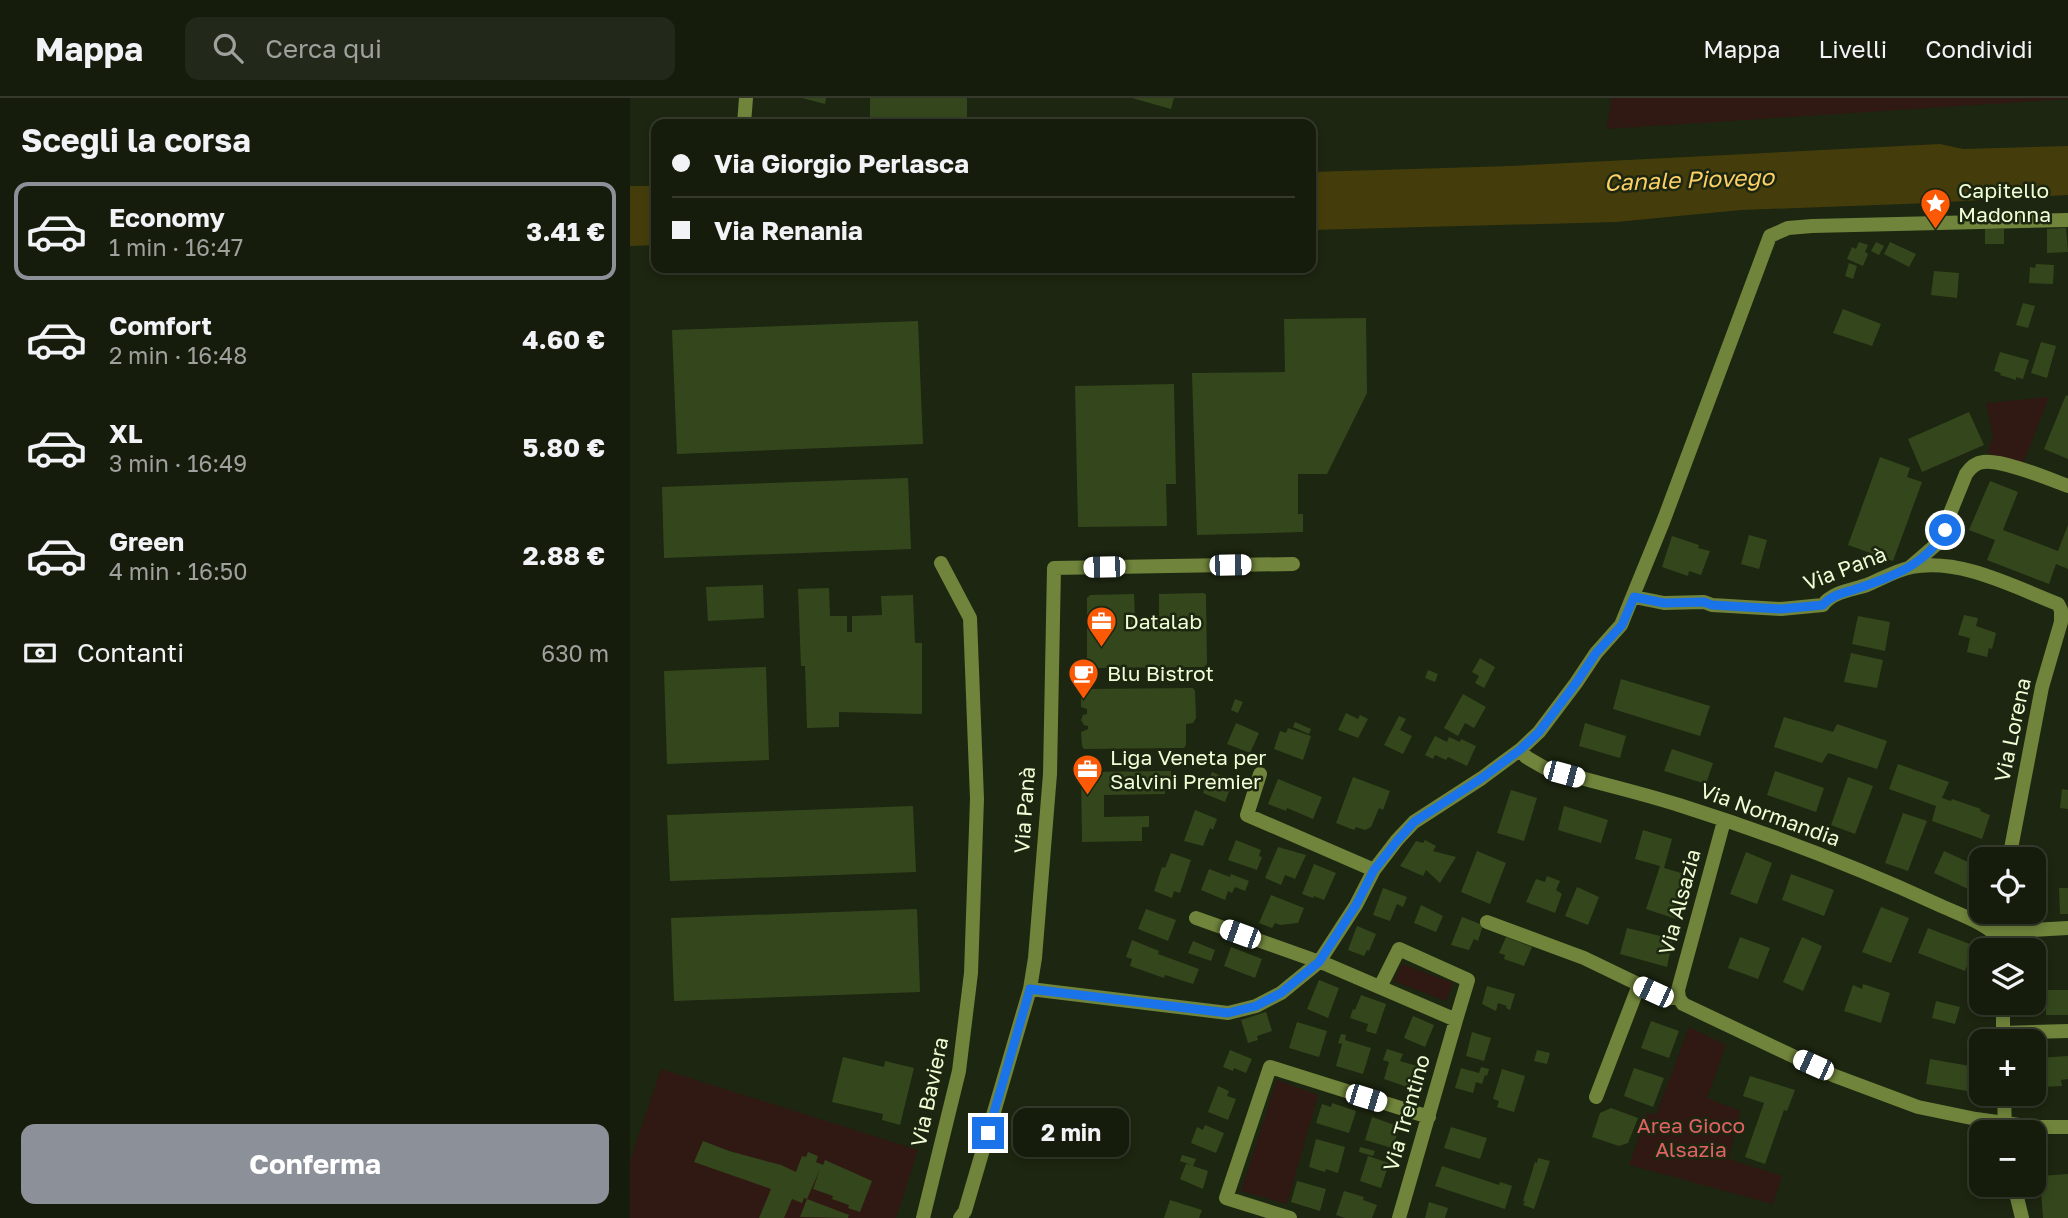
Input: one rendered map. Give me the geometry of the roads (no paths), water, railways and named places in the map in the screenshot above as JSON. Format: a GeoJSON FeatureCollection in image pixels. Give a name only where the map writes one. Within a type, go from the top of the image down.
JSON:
{"type":"FeatureCollection","features":[{"type":"Feature","properties":{"kind":"street"},"geometry":{"type":"LineString","coordinates":[[744,119],[746,98]]}},
{"type":"Feature","properties":{"kind":"street"},"geometry":{"type":"LineString","coordinates":[[960,1218],[965,1212],[1030,989],[1228,1013],[1256,1006],[1281,993],[1319,962],[1356,905],[1374,870],[1414,822],[1482,778],[1539,732],[1596,653],[1622,625],[1770,236],[1788,228],[1812,226],[2068,220]]}},
{"type":"Feature","properties":{"kind":"street"},"geometry":{"type":"LineString","coordinates":[[1910,567],[1938,543],[1966,474],[1976,464],[1984,461],[2005,465],[2068,486]]}},
{"type":"Feature","properties":{"kind":"street","name":"Via Baviera"},"geometry":{"type":"LineString","coordinates":[[923,1218],[959,1071],[971,973],[977,799],[970,618],[941,563]]}},
{"type":"Feature","properties":{"kind":"street","name":"Via Panà"},"geometry":{"type":"LineString","coordinates":[[1030,989],[1035,958],[1050,774],[1054,568],[1293,564]]}},
{"type":"Feature","properties":{"kind":"street","name":"Via Panà"},"geometry":{"type":"LineString","coordinates":[[1634,597],[1664,603],[1704,602],[1712,605],[1793,609],[1823,605],[1828,598],[1910,567],[1949,566],[1970,570],[2058,604],[2062,610]]}},
{"type":"Feature","properties":{"kind":"street","name":"Via Lorena"},"geometry":{"type":"LineString","coordinates":[[2011,847],[2042,687],[2062,610]]}},
{"type":"Feature","properties":{"kind":"street","name":"Via Normandia"},"geometry":{"type":"LineString","coordinates":[[1521,749],[1525,757],[1545,768],[1680,805],[1823,856],[1989,929],[1998,938]]}},
{"type":"Feature","properties":{"kind":"street"},"geometry":{"type":"LineString","coordinates":[[1260,774],[1247,815],[1374,870]]}},
{"type":"Feature","properties":{"kind":"street","name":"Via Alsazia"},"geometry":{"type":"LineString","coordinates":[[1679,998],[1678,990],[1724,821]]}},
{"type":"Feature","properties":{"kind":"street"},"geometry":{"type":"LineString","coordinates":[[1196,918],[1319,962],[1456,1020]]}},
{"type":"Feature","properties":{"kind":"street"},"geometry":{"type":"LineString","coordinates":[[1487,922],[1584,958],[1667,998],[1679,998],[1683,1004],[1770,1046],[1870,1090],[1918,1107],[1972,1120]]}},
{"type":"Feature","properties":{"kind":"street"},"geometry":{"type":"LineString","coordinates":[[2006,938],[2011,931],[2068,928]]}},
{"type":"Feature","properties":{"kind":"street","name":"Via Trentino"},"geometry":{"type":"LineString","coordinates":[[1380,987],[1399,948],[1468,980],[1399,1218]]}},
{"type":"Feature","properties":{"kind":"street"},"geometry":{"type":"LineString","coordinates":[[1596,1097],[1639,985]]}},
{"type":"Feature","properties":{"kind":"street"},"geometry":{"type":"LineString","coordinates":[[2046,1033],[2068,1031]]}},
{"type":"Feature","properties":{"kind":"street"},"geometry":{"type":"LineString","coordinates":[[1290,1218],[1226,1198],[1270,1067],[1429,1117]]}},
{"type":"Feature","properties":{"kind":"street"},"geometry":{"type":"LineString","coordinates":[[2046,1128],[2068,1128]]}},
{"type":"Feature","properties":{"kind":"street"},"geometry":{"type":"LineString","coordinates":[[2017,1197],[2022,1218]]}},
{"type":"Feature","properties":{"kind":"water","name":"Canale Piovego"},"geometry":{"type":"Polygon","coordinates":[[[1940,144],[1963,149],[2068,146],[2068,195],[1741,210],[1616,222],[1316,230],[1316,172],[1511,166],[1940,144]]]}},
{"type":"Feature","properties":{"kind":"water"},"geometry":{"type":"Polygon","coordinates":[[[630,186],[651,186],[651,245],[630,246],[630,186]]]}},
{"type":"Feature","properties":{"kind":"place","name":"Capitello Madonna"},"geometry":{"type":"Point","coordinates":[1935,230]}},
{"type":"Feature","properties":{"kind":"place","name":"Datalab"},"geometry":{"type":"Point","coordinates":[1101,649]}},
{"type":"Feature","properties":{"kind":"place","name":"Blu Bistrot"},"geometry":{"type":"Point","coordinates":[1084,701]}},
{"type":"Feature","properties":{"kind":"place","name":"Liga Veneta per Salvini Premier"},"geometry":{"type":"Point","coordinates":[1087,797]}},
{"type":"Feature","properties":{"kind":"park label","name":"Area Gioco Alsazia"},"geometry":{"type":"Point","coordinates":[1691,1138]}}]}
